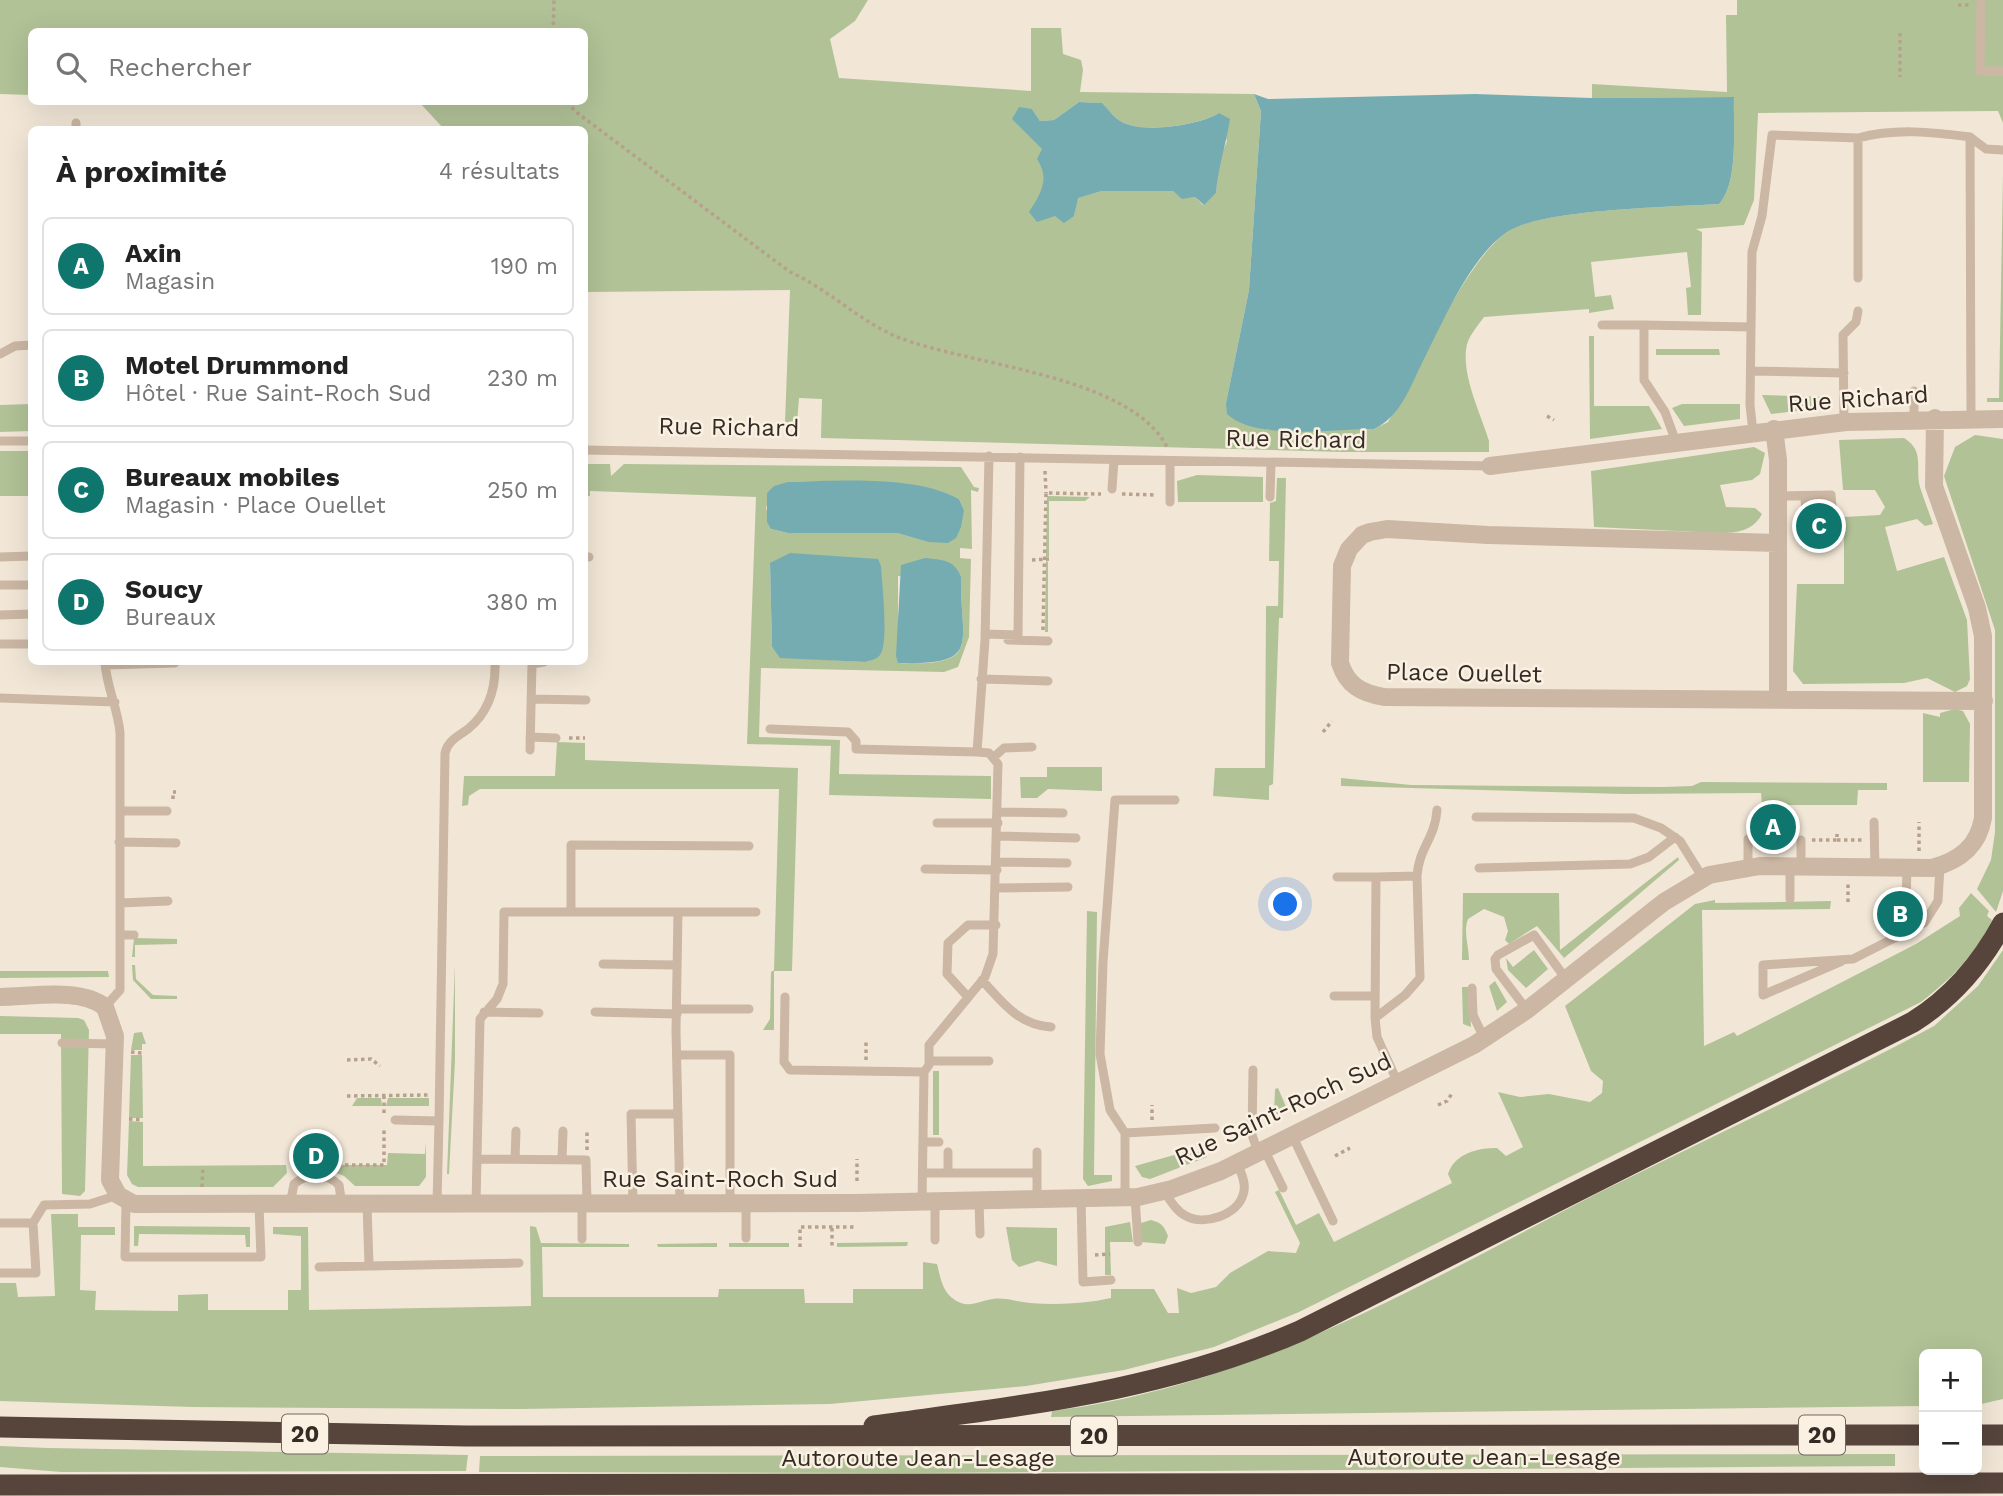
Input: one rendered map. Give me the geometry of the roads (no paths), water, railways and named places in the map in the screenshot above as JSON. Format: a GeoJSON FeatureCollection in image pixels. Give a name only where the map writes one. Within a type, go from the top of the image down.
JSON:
{"type":"FeatureCollection","features":[{"type":"Feature","properties":{"kind":"highway"},"geometry":{"type":"LineString","coordinates":[[796,1436],[1083,1397],[1212,1365],[1280,1339],[1346,1310],[1913,1022],[1939,1004],[1969,975],[2003,923]]}},
{"type":"Feature","properties":{"kind":"highway","name":"Autoroute Jean-Lesage"},"geometry":{"type":"LineString","coordinates":[[0,1427],[467,1436],[1919,1435]]}},
{"type":"Feature","properties":{"kind":"highway"},"geometry":{"type":"LineString","coordinates":[[1982,1435],[2003,1435]]}},
{"type":"Feature","properties":{"kind":"highway"},"geometry":{"type":"LineString","coordinates":[[1900,1496],[1993,1483]]}},
{"type":"Feature","properties":{"kind":"highway","name":"Autoroute Jean-Lesage"},"geometry":{"type":"LineString","coordinates":[[0,1485],[1993,1483]]}},
{"type":"Feature","properties":{"kind":"highway"},"geometry":{"type":"LineString","coordinates":[[1011,1485],[1076,1496]]}},
{"type":"Feature","properties":{"kind":"street","name":"Rue Richard"},"geometry":{"type":"LineString","coordinates":[[1490,466],[1774,429],[1935,418],[2003,419]]}},
{"type":"Feature","properties":{"kind":"street","name":"Rue Saint-Roch Sud"},"geometry":{"type":"LineString","coordinates":[[122,1199],[147,1205],[367,1205],[738,1204],[1130,1198],[1202,1179],[1484,1038],[1527,1010],[1664,902],[1703,878],[1748,867],[1940,866],[1965,853],[1980,833],[1984,701],[1981,621],[1934,486],[1935,418]]}},
{"type":"Feature","properties":{"kind":"street"},"geometry":{"type":"LineString","coordinates":[[1774,429],[1778,496],[1778,699]]}},
{"type":"Feature","properties":{"kind":"street","name":"Place Ouellet"},"geometry":{"type":"LineString","coordinates":[[1778,543],[1379,530],[1362,535],[1345,557],[1339,608],[1340,663],[1344,675],[1353,686],[1373,695],[1984,701]]}},
{"type":"Feature","properties":{"kind":"street"},"geometry":{"type":"LineString","coordinates":[[0,997],[77,996],[91,998],[106,1007],[113,1024],[115,1044],[110,1180],[122,1199]]}},
{"type":"Feature","properties":{"kind":"lane"},"geometry":{"type":"LineString","coordinates":[[1981,0],[1980,71],[2003,71]]}},
{"type":"Feature","properties":{"kind":"lane"},"geometry":{"type":"LineString","coordinates":[[1754,432],[1751,371],[1753,244],[1762,216],[1772,135],[1858,138],[1882,132],[1931,132],[1970,137],[1986,149],[2003,150]]}},
{"type":"Feature","properties":{"kind":"lane"},"geometry":{"type":"LineString","coordinates":[[1970,137],[1971,419]]}},
{"type":"Feature","properties":{"kind":"lane"},"geometry":{"type":"LineString","coordinates":[[1858,138],[1858,278]]}},
{"type":"Feature","properties":{"kind":"lane"},"geometry":{"type":"LineString","coordinates":[[1843,335],[1856,322],[1858,311]]}},
{"type":"Feature","properties":{"kind":"lane"},"geometry":{"type":"LineString","coordinates":[[1842,322],[1844,423]]}},
{"type":"Feature","properties":{"kind":"lane"},"geometry":{"type":"LineString","coordinates":[[1602,325],[1751,327]]}},
{"type":"Feature","properties":{"kind":"lane"},"geometry":{"type":"LineString","coordinates":[[1644,325],[1644,380],[1671,425],[1676,442]]}},
{"type":"Feature","properties":{"kind":"lane"},"geometry":{"type":"LineString","coordinates":[[0,354],[15,346],[28,345]]}},
{"type":"Feature","properties":{"kind":"lane"},"geometry":{"type":"LineString","coordinates":[[1751,371],[1844,373]]}},
{"type":"Feature","properties":{"kind":"lane"},"geometry":{"type":"LineString","coordinates":[[1914,391],[1914,419]]}},
{"type":"Feature","properties":{"kind":"lane"},"geometry":{"type":"LineString","coordinates":[[0,441],[28,441]]}},
{"type":"Feature","properties":{"kind":"lane","name":"Rue Richard"},"geometry":{"type":"LineString","coordinates":[[588,450],[1490,466]]}},
{"type":"Feature","properties":{"kind":"lane"},"geometry":{"type":"LineString","coordinates":[[977,752],[985,637],[989,456]]}},
{"type":"Feature","properties":{"kind":"lane"},"geometry":{"type":"LineString","coordinates":[[985,637],[1018,635],[1020,457]]}},
{"type":"Feature","properties":{"kind":"lane"},"geometry":{"type":"LineString","coordinates":[[1112,489],[1114,460]]}},
{"type":"Feature","properties":{"kind":"lane"},"geometry":{"type":"LineString","coordinates":[[1170,502],[1172,461]]}},
{"type":"Feature","properties":{"kind":"lane"},"geometry":{"type":"LineString","coordinates":[[1270,497],[1271,463]]}},
{"type":"Feature","properties":{"kind":"lane"},"geometry":{"type":"LineString","coordinates":[[1778,496],[1831,495],[1833,517]]}},
{"type":"Feature","properties":{"kind":"lane"},"geometry":{"type":"LineString","coordinates":[[1805,496],[1806,517]]}},
{"type":"Feature","properties":{"kind":"lane"},"geometry":{"type":"LineString","coordinates":[[0,557],[28,556]]}},
{"type":"Feature","properties":{"kind":"lane"},"geometry":{"type":"LineString","coordinates":[[0,585],[28,585]]}},
{"type":"Feature","properties":{"kind":"lane"},"geometry":{"type":"LineString","coordinates":[[0,615],[28,614]]}},
{"type":"Feature","properties":{"kind":"lane"},"geometry":{"type":"LineString","coordinates":[[985,637],[1046,637]]}},
{"type":"Feature","properties":{"kind":"lane"},"geometry":{"type":"LineString","coordinates":[[0,643],[28,644]]}},
{"type":"Feature","properties":{"kind":"lane"},"geometry":{"type":"LineString","coordinates":[[106,665],[120,733],[120,990],[106,1007]]}},
{"type":"Feature","properties":{"kind":"lane"},"geometry":{"type":"LineString","coordinates":[[437,1204],[445,753],[451,741],[473,725],[485,710],[494,686],[495,665]]}},
{"type":"Feature","properties":{"kind":"lane"},"geometry":{"type":"LineString","coordinates":[[530,750],[531,665]]}},
{"type":"Feature","properties":{"kind":"lane"},"geometry":{"type":"LineString","coordinates":[[981,679],[1048,681]]}},
{"type":"Feature","properties":{"kind":"lane"},"geometry":{"type":"LineString","coordinates":[[0,698],[115,702]]}},
{"type":"Feature","properties":{"kind":"lane"},"geometry":{"type":"LineString","coordinates":[[531,699],[586,701]]}},
{"type":"Feature","properties":{"kind":"lane"},"geometry":{"type":"LineString","coordinates":[[770,729],[848,732],[856,741],[856,749],[977,752],[995,756]]}},
{"type":"Feature","properties":{"kind":"lane"},"geometry":{"type":"LineString","coordinates":[[530,737],[556,737]]}},
{"type":"Feature","properties":{"kind":"lane"},"geometry":{"type":"LineString","coordinates":[[995,756],[1004,748],[1032,747]]}},
{"type":"Feature","properties":{"kind":"lane"},"geometry":{"type":"LineString","coordinates":[[935,1240],[923,1173],[924,1072],[929,1061],[929,1045],[991,966],[996,925],[998,836],[998,764],[995,756]]}},
{"type":"Feature","properties":{"kind":"lane"},"geometry":{"type":"LineString","coordinates":[[1138,1242],[1130,1198],[1125,1133],[1110,1110],[1100,1054],[1103,962],[1115,800],[1175,800]]}},
{"type":"Feature","properties":{"kind":"lane"},"geometry":{"type":"LineString","coordinates":[[120,810],[167,811]]}},
{"type":"Feature","properties":{"kind":"lane"},"geometry":{"type":"LineString","coordinates":[[1375,1018],[1405,995],[1419,978],[1418,858],[1433,835],[1437,810]]}},
{"type":"Feature","properties":{"kind":"lane"},"geometry":{"type":"LineString","coordinates":[[998,812],[1063,813]]}},
{"type":"Feature","properties":{"kind":"lane"},"geometry":{"type":"LineString","coordinates":[[1476,817],[1634,818],[1675,837],[1685,846],[1703,878]]}},
{"type":"Feature","properties":{"kind":"lane"},"geometry":{"type":"LineString","coordinates":[[1874,822],[1875,868]]}},
{"type":"Feature","properties":{"kind":"lane"},"geometry":{"type":"LineString","coordinates":[[937,823],[998,823]]}},
{"type":"Feature","properties":{"kind":"lane"},"geometry":{"type":"LineString","coordinates":[[998,836],[1076,838]]}},
{"type":"Feature","properties":{"kind":"lane"},"geometry":{"type":"LineString","coordinates":[[1479,867],[1630,864],[1649,857],[1675,837]]}},
{"type":"Feature","properties":{"kind":"lane"},"geometry":{"type":"LineString","coordinates":[[1748,839],[1748,867]]}},
{"type":"Feature","properties":{"kind":"lane"},"geometry":{"type":"LineString","coordinates":[[1790,899],[1801,840]]}},
{"type":"Feature","properties":{"kind":"lane"},"geometry":{"type":"LineString","coordinates":[[120,842],[176,843]]}},
{"type":"Feature","properties":{"kind":"lane"},"geometry":{"type":"LineString","coordinates":[[571,912],[571,845],[749,846]]}},
{"type":"Feature","properties":{"kind":"lane"},"geometry":{"type":"LineString","coordinates":[[925,869],[1067,863]]}},
{"type":"Feature","properties":{"kind":"lane"},"geometry":{"type":"LineString","coordinates":[[1842,961],[1763,965],[1763,995],[1860,956],[1924,923],[1935,908],[1940,866]]}},
{"type":"Feature","properties":{"kind":"lane"},"geometry":{"type":"LineString","coordinates":[[1906,907],[1913,868]]}},
{"type":"Feature","properties":{"kind":"lane"},"geometry":{"type":"LineString","coordinates":[[1337,877],[1417,876]]}},
{"type":"Feature","properties":{"kind":"lane"},"geometry":{"type":"LineString","coordinates":[[1376,877],[1377,1037],[1398,1083]]}},
{"type":"Feature","properties":{"kind":"lane"},"geometry":{"type":"LineString","coordinates":[[996,888],[1068,887]]}},
{"type":"Feature","properties":{"kind":"lane"},"geometry":{"type":"LineString","coordinates":[[120,903],[168,901]]}},
{"type":"Feature","properties":{"kind":"lane"},"geometry":{"type":"LineString","coordinates":[[476,1204],[480,1019],[497,999],[503,984],[504,912],[756,912]]}},
{"type":"Feature","properties":{"kind":"lane"},"geometry":{"type":"LineString","coordinates":[[678,912],[680,1204]]}},
{"type":"Feature","properties":{"kind":"lane"},"geometry":{"type":"LineString","coordinates":[[1905,932],[1906,919]]}},
{"type":"Feature","properties":{"kind":"lane"},"geometry":{"type":"LineString","coordinates":[[968,996],[947,974],[948,943],[968,925],[996,925]]}},
{"type":"Feature","properties":{"kind":"lane"},"geometry":{"type":"LineString","coordinates":[[1527,1010],[1496,969],[1495,960],[1498,955],[1534,934],[1566,979]]}},
{"type":"Feature","properties":{"kind":"lane"},"geometry":{"type":"LineString","coordinates":[[120,935],[134,935]]}},
{"type":"Feature","properties":{"kind":"lane"},"geometry":{"type":"LineString","coordinates":[[603,964],[677,965]]}},
{"type":"Feature","properties":{"kind":"lane"},"geometry":{"type":"LineString","coordinates":[[982,980],[1021,1020],[1034,1026],[1051,1027]]}},
{"type":"Feature","properties":{"kind":"lane"},"geometry":{"type":"LineString","coordinates":[[1472,988],[1473,1015],[1484,1038]]}},
{"type":"Feature","properties":{"kind":"lane"},"geometry":{"type":"LineString","coordinates":[[1334,996],[1375,996]]}},
{"type":"Feature","properties":{"kind":"lane"},"geometry":{"type":"LineString","coordinates":[[785,997],[784,1062],[790,1070],[924,1072]]}},
{"type":"Feature","properties":{"kind":"lane"},"geometry":{"type":"LineString","coordinates":[[595,1012],[749,1009]]}},
{"type":"Feature","properties":{"kind":"lane"},"geometry":{"type":"LineString","coordinates":[[484,1012],[539,1013]]}},
{"type":"Feature","properties":{"kind":"lane"},"geometry":{"type":"LineString","coordinates":[[62,1043],[115,1044]]}},
{"type":"Feature","properties":{"kind":"lane"},"geometry":{"type":"LineString","coordinates":[[677,1055],[730,1055],[738,1204],[746,1238]]}},
{"type":"Feature","properties":{"kind":"lane"},"geometry":{"type":"LineString","coordinates":[[929,1061],[989,1061]]}},
{"type":"Feature","properties":{"kind":"lane"},"geometry":{"type":"LineString","coordinates":[[1253,1070],[1252,1135],[1283,1188]]}},
{"type":"Feature","properties":{"kind":"lane"},"geometry":{"type":"LineString","coordinates":[[633,1204],[631,1114],[678,1114]]}},
{"type":"Feature","properties":{"kind":"lane"},"geometry":{"type":"LineString","coordinates":[[395,1120],[439,1121]]}},
{"type":"Feature","properties":{"kind":"lane"},"geometry":{"type":"LineString","coordinates":[[1125,1133],[1215,1128]]}},
{"type":"Feature","properties":{"kind":"lane"},"geometry":{"type":"LineString","coordinates":[[515,1159],[516,1131]]}},
{"type":"Feature","properties":{"kind":"lane"},"geometry":{"type":"LineString","coordinates":[[562,1159],[563,1131]]}},
{"type":"Feature","properties":{"kind":"lane"},"geometry":{"type":"LineString","coordinates":[[1292,1135],[1334,1221]]}},
{"type":"Feature","properties":{"kind":"lane"},"geometry":{"type":"LineString","coordinates":[[923,1142],[939,1142]]}},
{"type":"Feature","properties":{"kind":"lane"},"geometry":{"type":"LineString","coordinates":[[948,1152],[948,1173]]}},
{"type":"Feature","properties":{"kind":"lane"},"geometry":{"type":"LineString","coordinates":[[1037,1152],[1037,1200]]}},
{"type":"Feature","properties":{"kind":"lane"},"geometry":{"type":"LineString","coordinates":[[477,1159],[586,1160],[582,1239]]}},
{"type":"Feature","properties":{"kind":"lane"},"geometry":{"type":"LineString","coordinates":[[1164,1191],[1172,1205],[1186,1216],[1197,1220],[1219,1217],[1233,1208],[1243,1195],[1243,1176],[1237,1162]]}},
{"type":"Feature","properties":{"kind":"lane"},"geometry":{"type":"LineString","coordinates":[[923,1173],[1037,1173]]}},
{"type":"Feature","properties":{"kind":"lane"},"geometry":{"type":"LineString","coordinates":[[290,1205],[294,1184],[304,1178],[317,1176],[332,1179],[339,1185],[342,1205]]}},
{"type":"Feature","properties":{"kind":"lane"},"geometry":{"type":"LineString","coordinates":[[0,1273],[36,1273],[33,1223],[44,1205],[90,1204],[122,1199],[125,1257],[261,1257],[259,1205]]}},
{"type":"Feature","properties":{"kind":"lane"},"geometry":{"type":"LineString","coordinates":[[1081,1199],[1083,1282],[1111,1280]]}},
{"type":"Feature","properties":{"kind":"lane"},"geometry":{"type":"LineString","coordinates":[[979,1201],[980,1234]]}},
{"type":"Feature","properties":{"kind":"lane"},"geometry":{"type":"LineString","coordinates":[[367,1205],[369,1265]]}},
{"type":"Feature","properties":{"kind":"lane"},"geometry":{"type":"LineString","coordinates":[[0,1223],[33,1223]]}},
{"type":"Feature","properties":{"kind":"lane"},"geometry":{"type":"LineString","coordinates":[[319,1266],[519,1263]]}},
{"type":"Feature","properties":{"kind":"water"},"geometry":{"type":"Polygon","coordinates":[[[1254,94],[1268,99],[1475,94],[1592,98],[1734,97],[1730,182],[1719,204],[1577,214],[1524,224],[1507,232],[1481,257],[1469,274],[1409,391],[1391,417],[1374,429],[1296,432],[1256,428],[1227,414],[1226,403],[1249,290],[1261,111],[1254,94]]]}},
{"type":"Feature","properties":{"kind":"water"},"geometry":{"type":"Polygon","coordinates":[[[1079,102],[1102,103],[1114,116],[1131,126],[1171,127],[1219,113],[1230,119],[1216,193],[1204,205],[1195,197],[1182,199],[1173,191],[1102,191],[1078,198],[1074,216],[1064,223],[1055,216],[1037,222],[1029,212],[1042,186],[1043,173],[1037,159],[1042,149],[1012,119],[1019,107],[1032,109],[1040,121],[1054,120],[1079,102]]]}},
{"type":"Feature","properties":{"kind":"water"},"geometry":{"type":"Polygon","coordinates":[[[876,481],[941,491],[959,499],[964,510],[961,527],[956,538],[948,543],[928,542],[897,533],[788,533],[771,529],[767,522],[767,493],[774,486],[788,482],[876,481]]]}},
{"type":"Feature","properties":{"kind":"water"},"geometry":{"type":"Polygon","coordinates":[[[790,553],[878,559],[881,566],[885,626],[883,648],[878,657],[865,662],[780,658],[772,647],[770,563],[790,553]]]}},
{"type":"Feature","properties":{"kind":"water"},"geometry":{"type":"Polygon","coordinates":[[[925,558],[951,564],[961,577],[961,646],[955,655],[944,660],[898,663],[896,656],[901,565],[925,558]]]}},
{"type":"Feature","properties":{"kind":"place","name":"Bureaux mobiles"},"geometry":{"type":"Point","coordinates":[1819,526]}},
{"type":"Feature","properties":{"kind":"place","name":"Axin"},"geometry":{"type":"Point","coordinates":[1773,827]}},
{"type":"Feature","properties":{"kind":"place","name":"Motel Drummond"},"geometry":{"type":"Point","coordinates":[1900,914]}},
{"type":"Feature","properties":{"kind":"place","name":"Soucy"},"geometry":{"type":"Point","coordinates":[316,1156]}}]}
